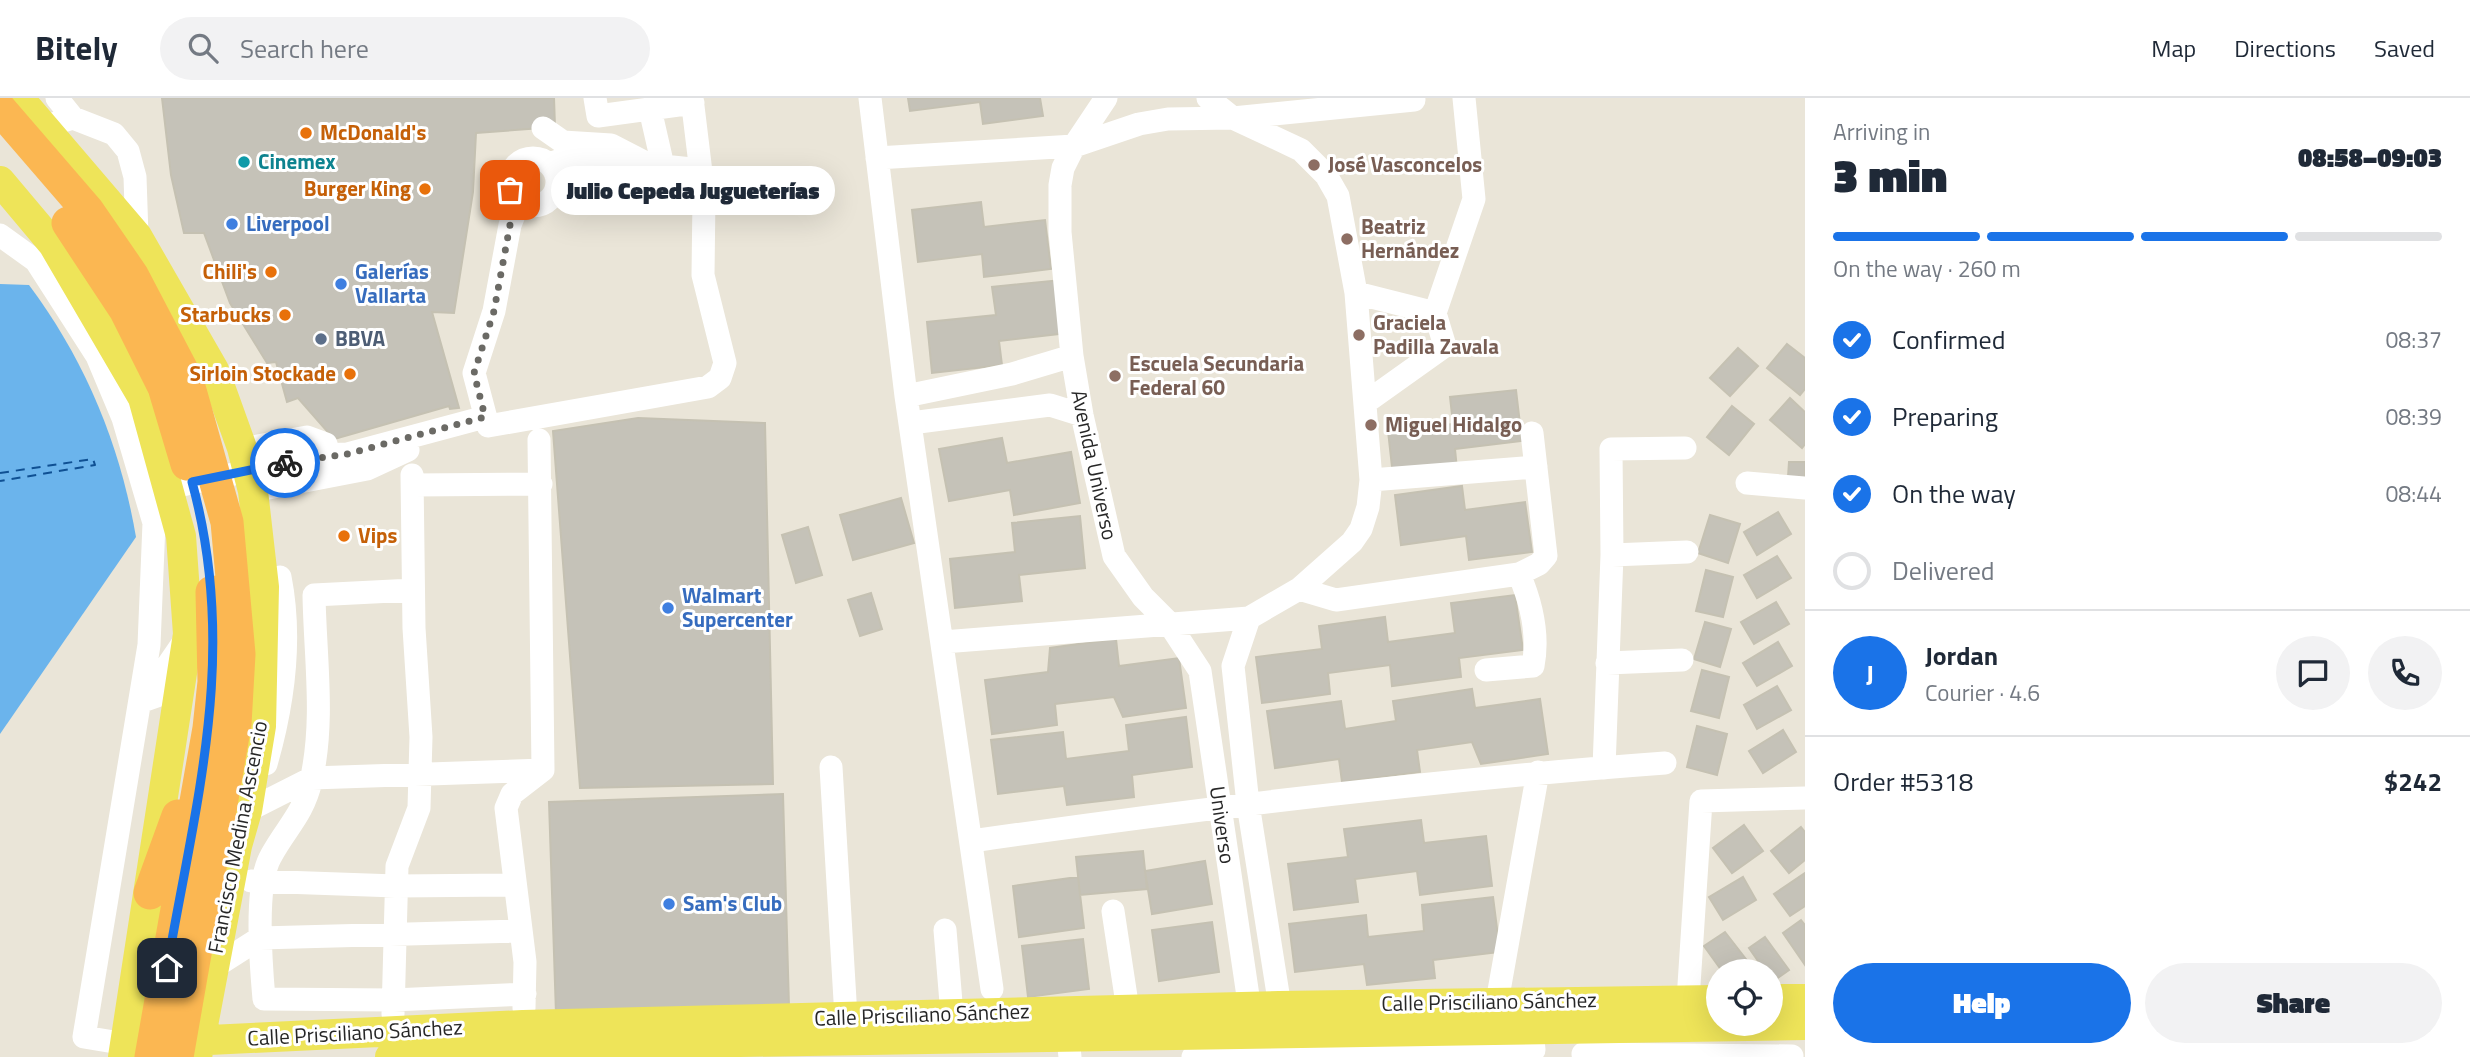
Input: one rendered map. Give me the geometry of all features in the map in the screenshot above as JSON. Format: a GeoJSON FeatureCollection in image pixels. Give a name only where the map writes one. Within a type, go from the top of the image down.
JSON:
{"type":"FeatureCollection","features":[{"type":"Feature","properties":{"kind":"highway"},"geometry":{"type":"LineString","coordinates":[[0,109],[88,212],[132,275],[187,380],[193,489]]}},
{"type":"Feature","properties":{"kind":"highway"},"geometry":{"type":"LineString","coordinates":[[0,144],[72,227],[126,311],[164,387],[205,526],[214,604],[214,682],[222,726],[234,862]]}},
{"type":"Feature","properties":{"kind":"highway"},"geometry":{"type":"LineString","coordinates":[[150,893],[222,726]]}},
{"type":"Feature","properties":{"kind":"highway"},"geometry":{"type":"LineString","coordinates":[[164,1050],[222,726]]}},
{"type":"Feature","properties":{"kind":"main road","name":"Francisco Medina Ascencio"},"geometry":{"type":"LineString","coordinates":[[19,98],[137,236],[214,370],[248,471],[260,542],[264,587],[264,684],[249,801],[234,862],[214,968],[164,1050]]}},
{"type":"Feature","properties":{"kind":"main road"},"geometry":{"type":"LineString","coordinates":[[0,181],[53,244],[193,489],[181,536],[188,634],[150,893],[164,1050]]}},
{"type":"Feature","properties":{"kind":"main road","name":"Calle Prisciliano Sánchez"},"geometry":{"type":"LineString","coordinates":[[1254,1039],[1279,1006],[1706,1000]]}},
{"type":"Feature","properties":{"kind":"main road"},"geometry":{"type":"LineString","coordinates":[[1783,1006],[1801,1016]]}},
{"type":"Feature","properties":{"kind":"main road","name":"Calle Prisciliano Sánchez"},"geometry":{"type":"LineString","coordinates":[[615,1041],[846,1017],[1128,1010],[1287,1049],[1469,1048],[1532,1030],[1801,1016]]}},
{"type":"Feature","properties":{"kind":"main road","name":"Calle Prisciliano Sánchez"},"geometry":{"type":"LineString","coordinates":[[164,1050],[392,1044],[521,1037],[980,1048],[1069,1048],[1254,1039]]}},
{"type":"Feature","properties":{"kind":"street"},"geometry":{"type":"LineString","coordinates":[[57,98],[73,118],[114,134],[128,151],[135,177],[137,236]]}},
{"type":"Feature","properties":{"kind":"street"},"geometry":{"type":"LineString","coordinates":[[870,98],[905,396],[992,989]]}},
{"type":"Feature","properties":{"kind":"street"},"geometry":{"type":"LineString","coordinates":[[1074,146],[1106,98]]}},
{"type":"Feature","properties":{"kind":"street"},"geometry":{"type":"LineString","coordinates":[[943,642],[1168,622],[1249,618],[1299,589],[1342,552],[1361,529],[1370,496],[1371,480],[1356,292],[1338,196],[1326,175],[1301,150],[1233,118],[1208,98]]}},
{"type":"Feature","properties":{"kind":"street"},"geometry":{"type":"LineString","coordinates":[[1365,403],[1445,346],[1435,313],[1474,200],[1464,98]]}},
{"type":"Feature","properties":{"kind":"street"},"geometry":{"type":"LineString","coordinates":[[877,158],[1074,146],[1139,124],[1168,119],[1233,118],[1414,100]]}},
{"type":"Feature","properties":{"kind":"street"},"geometry":{"type":"LineString","coordinates":[[193,489],[248,471],[307,438],[318,438],[327,444],[406,444],[486,422],[690,392],[708,387],[720,378],[724,363],[703,275],[701,239],[705,217],[692,101],[650,109],[597,107]]}},
{"type":"Feature","properties":{"kind":"street"},"geometry":{"type":"LineString","coordinates":[[650,109],[655,166]]}},
{"type":"Feature","properties":{"kind":"street"},"geometry":{"type":"LineString","coordinates":[[43,127],[73,118]]}},
{"type":"Feature","properties":{"kind":"street"},"geometry":{"type":"LineString","coordinates":[[543,128],[563,142],[611,145],[655,166]]}},
{"type":"Feature","properties":{"kind":"street","name":"Avenida Universo"},"geometry":{"type":"LineString","coordinates":[[1074,146],[1063,168],[1060,185],[1060,232],[1082,415],[1114,556],[1143,597],[1168,622]]}},
{"type":"Feature","properties":{"kind":"street"},"geometry":{"type":"LineString","coordinates":[[535,158],[549,164],[557,178],[555,192],[546,203],[533,206],[519,202],[510,190],[510,174],[519,162],[535,158]]}},
{"type":"Feature","properties":{"kind":"street"},"geometry":{"type":"LineString","coordinates":[[549,164],[563,159],[701,170]]}},
{"type":"Feature","properties":{"kind":"street"},"geometry":{"type":"LineString","coordinates":[[486,422],[474,373],[494,311],[510,225],[519,202]]}},
{"type":"Feature","properties":{"kind":"street"},"geometry":{"type":"LineString","coordinates":[[0,234],[36,261],[97,356],[122,418],[154,523],[151,619],[140,702],[84,1037],[164,1050]]}},
{"type":"Feature","properties":{"kind":"street"},"geometry":{"type":"LineString","coordinates":[[1356,292],[1435,313]]}},
{"type":"Feature","properties":{"kind":"street"},"geometry":{"type":"LineString","coordinates":[[905,396],[1012,374],[1073,356]]}},
{"type":"Feature","properties":{"kind":"street"},"geometry":{"type":"LineString","coordinates":[[911,423],[1050,405],[1082,415]]}},
{"type":"Feature","properties":{"kind":"street"},"geometry":{"type":"LineString","coordinates":[[1299,589],[1336,600],[1519,574],[1539,564],[1546,556],[1532,433]]}},
{"type":"Feature","properties":{"kind":"street"},"geometry":{"type":"LineString","coordinates":[[539,440],[543,770]]}},
{"type":"Feature","properties":{"kind":"street"},"geometry":{"type":"LineString","coordinates":[[248,471],[367,469],[406,444]]}},
{"type":"Feature","properties":{"kind":"street"},"geometry":{"type":"LineString","coordinates":[[1604,768],[1612,555],[1611,449],[1685,447]]}},
{"type":"Feature","properties":{"kind":"street"},"geometry":{"type":"LineString","coordinates":[[1371,480],[1536,467]]}},
{"type":"Feature","properties":{"kind":"street"},"geometry":{"type":"LineString","coordinates":[[392,1044],[397,866],[419,808],[412,480],[541,484]]}},
{"type":"Feature","properties":{"kind":"street"},"geometry":{"type":"LineString","coordinates":[[1748,483],[1805,488]]}},
{"type":"Feature","properties":{"kind":"street"},"geometry":{"type":"LineString","coordinates":[[249,801],[264,771],[278,725],[285,607],[280,577],[260,542]]}},
{"type":"Feature","properties":{"kind":"street"},"geometry":{"type":"LineString","coordinates":[[1612,555],[1687,552]]}},
{"type":"Feature","properties":{"kind":"street"},"geometry":{"type":"LineString","coordinates":[[1486,670],[1533,666],[1536,649],[1529,598],[1519,574]]}},
{"type":"Feature","properties":{"kind":"street"},"geometry":{"type":"LineString","coordinates":[[280,577],[314,595],[413,590]]}},
{"type":"Feature","properties":{"kind":"street"},"geometry":{"type":"LineString","coordinates":[[314,595],[319,709],[312,778],[307,798],[290,831],[270,857],[264,884],[260,938],[264,999],[393,1000],[525,994]]}},
{"type":"Feature","properties":{"kind":"street","name":"Universo"},"geometry":{"type":"LineString","coordinates":[[1249,618],[1233,666],[1248,804],[1287,1049]]}},
{"type":"Feature","properties":{"kind":"street","name":"Universo"},"geometry":{"type":"LineString","coordinates":[[1168,622],[1200,671],[1254,1039]]}},
{"type":"Feature","properties":{"kind":"street"},"geometry":{"type":"LineString","coordinates":[[140,702],[157,696],[161,675],[188,634]]}},
{"type":"Feature","properties":{"kind":"street"},"geometry":{"type":"LineString","coordinates":[[1607,663],[1682,660]]}},
{"type":"Feature","properties":{"kind":"street"},"geometry":{"type":"LineString","coordinates":[[1200,671],[1233,666]]}},
{"type":"Feature","properties":{"kind":"street"},"geometry":{"type":"LineString","coordinates":[[972,841],[1248,804],[1538,772],[1665,763]]}},
{"type":"Feature","properties":{"kind":"street"},"geometry":{"type":"LineString","coordinates":[[831,766],[846,1017]]}},
{"type":"Feature","properties":{"kind":"street"},"geometry":{"type":"LineString","coordinates":[[249,801],[312,778],[543,770]]}},
{"type":"Feature","properties":{"kind":"street"},"geometry":{"type":"LineString","coordinates":[[521,1037],[525,994],[521,931],[506,808],[512,794],[543,770]]}},
{"type":"Feature","properties":{"kind":"street"},"geometry":{"type":"LineString","coordinates":[[1497,1002],[1538,772]]}},
{"type":"Feature","properties":{"kind":"street"},"geometry":{"type":"LineString","coordinates":[[1688,1000],[1701,800],[1805,798]]}},
{"type":"Feature","properties":{"kind":"street"},"geometry":{"type":"LineString","coordinates":[[234,862],[264,884],[514,885]]}},
{"type":"Feature","properties":{"kind":"street"},"geometry":{"type":"LineString","coordinates":[[1113,911],[1128,1010]]}},
{"type":"Feature","properties":{"kind":"street"},"geometry":{"type":"LineString","coordinates":[[945,930],[952,1015]]}},
{"type":"Feature","properties":{"kind":"street"},"geometry":{"type":"LineString","coordinates":[[214,968],[260,938],[521,931]]}},
{"type":"Feature","properties":{"kind":"street"},"geometry":{"type":"LineString","coordinates":[[1583,1054],[1791,1056],[1801,1016]]}},
{"type":"Feature","properties":{"kind":"street"},"geometry":{"type":"LineString","coordinates":[[1193,1057],[1254,1039]]}},
{"type":"Feature","properties":{"kind":"water"},"geometry":{"type":"Polygon","coordinates":[[[0,284],[29,285],[67,343],[98,404],[110,436],[136,537],[0,734],[0,284]]]}},
{"type":"Feature","properties":{"kind":"building","name":"Galerías Vallarta"},"geometry":{"type":"Polygon","coordinates":[[[162,98],[554,98],[555,127],[476,133],[473,192],[454,313],[432,312],[459,408],[450,409],[449,406],[334,439],[298,398],[287,402],[276,362],[267,363],[230,303],[204,233],[184,233],[171,175],[162,98]]]}},
{"type":"Feature","properties":{"kind":"building"},"geometry":{"type":"Polygon","coordinates":[[[908,98],[1040,98],[1043,116],[983,124],[980,102],[910,111],[908,98]]]}},
{"type":"Feature","properties":{"kind":"building"},"geometry":{"type":"Polygon","coordinates":[[[981,202],[984,227],[1045,220],[1051,269],[984,277],[982,254],[918,262],[912,210],[981,202]]]}},
{"type":"Feature","properties":{"kind":"building"},"geometry":{"type":"Polygon","coordinates":[[[1061,280],[1067,333],[999,341],[1002,365],[932,373],[927,322],[996,315],[992,287],[1061,280]]]}},
{"type":"Feature","properties":{"kind":"building"},"geometry":{"type":"Polygon","coordinates":[[[1787,344],[1805,358],[1805,389],[1800,395],[1767,368],[1787,344]]]}},
{"type":"Feature","properties":{"kind":"building"},"geometry":{"type":"Polygon","coordinates":[[[1738,348],[1758,366],[1730,396],[1710,378],[1738,348]]]}},
{"type":"Feature","properties":{"kind":"building"},"geometry":{"type":"Polygon","coordinates":[[[1516,390],[1522,441],[1455,449],[1457,469],[1393,476],[1388,431],[1453,424],[1450,397],[1516,390]]]}},
{"type":"Feature","properties":{"kind":"building"},"geometry":{"type":"Polygon","coordinates":[[[1790,398],[1805,412],[1805,444],[1802,448],[1770,420],[1790,398]]]}},
{"type":"Feature","properties":{"kind":"building"},"geometry":{"type":"Polygon","coordinates":[[[1732,406],[1754,424],[1729,455],[1707,437],[1732,406]]]}},
{"type":"Feature","properties":{"kind":"building","name":"Walmart Supercenter"},"geometry":{"type":"Polygon","coordinates":[[[638,418],[765,423],[773,784],[580,788],[553,431],[638,418]]]}},
{"type":"Feature","properties":{"kind":"building"},"geometry":{"type":"Polygon","coordinates":[[[1002,438],[1007,463],[1071,452],[1080,503],[1014,515],[1010,490],[949,501],[939,449],[1002,438]]]}},
{"type":"Feature","properties":{"kind":"building"},"geometry":{"type":"Polygon","coordinates":[[[1789,462],[1805,462],[1805,478],[1788,477],[1789,462]]]}},
{"type":"Feature","properties":{"kind":"building"},"geometry":{"type":"Polygon","coordinates":[[[1462,486],[1465,510],[1525,502],[1532,552],[1469,560],[1466,536],[1401,545],[1395,495],[1462,486]]]}},
{"type":"Feature","properties":{"kind":"building"},"geometry":{"type":"Polygon","coordinates":[[[901,498],[914,543],[853,560],[840,515],[901,498]]]}},
{"type":"Feature","properties":{"kind":"building"},"geometry":{"type":"Polygon","coordinates":[[[1778,512],[1791,534],[1757,555],[1744,532],[1778,512]]]}},
{"type":"Feature","properties":{"kind":"building"},"geometry":{"type":"Polygon","coordinates":[[[1710,515],[1740,524],[1728,563],[1698,553],[1710,515]]]}},
{"type":"Feature","properties":{"kind":"building"},"geometry":{"type":"Polygon","coordinates":[[[1080,516],[1085,568],[1019,575],[1022,601],[955,608],[950,559],[1015,552],[1012,523],[1080,516]]]}},
{"type":"Feature","properties":{"kind":"building"},"geometry":{"type":"Polygon","coordinates":[[[808,527],[822,575],[796,583],[782,535],[808,527]]]}},
{"type":"Feature","properties":{"kind":"building"},"geometry":{"type":"Polygon","coordinates":[[[1777,556],[1791,578],[1757,598],[1744,575],[1777,556]]]}},
{"type":"Feature","properties":{"kind":"building"},"geometry":{"type":"Polygon","coordinates":[[[1706,570],[1733,577],[1723,617],[1696,611],[1706,570]]]}},
{"type":"Feature","properties":{"kind":"building"},"geometry":{"type":"Polygon","coordinates":[[[871,593],[882,629],[860,636],[848,600],[871,593]]]}},
{"type":"Feature","properties":{"kind":"building"},"geometry":{"type":"Polygon","coordinates":[[[1515,595],[1523,650],[1459,658],[1461,677],[1392,686],[1390,665],[1328,673],[1330,694],[1262,703],[1256,657],[1322,649],[1319,626],[1385,617],[1388,642],[1455,633],[1451,603],[1515,595]]]}},
{"type":"Feature","properties":{"kind":"building"},"geometry":{"type":"Polygon","coordinates":[[[1776,602],[1789,624],[1754,644],[1741,622],[1776,602]]]}},
{"type":"Feature","properties":{"kind":"building"},"geometry":{"type":"Polygon","coordinates":[[[1705,622],[1731,629],[1720,667],[1694,659],[1705,622]]]}},
{"type":"Feature","properties":{"kind":"building"},"geometry":{"type":"Polygon","coordinates":[[[1116,639],[1119,666],[1179,658],[1186,708],[1123,717],[1114,697],[1055,704],[1057,725],[992,734],[985,680],[1048,672],[1050,648],[1116,639]]]}},
{"type":"Feature","properties":{"kind":"building"},"geometry":{"type":"Polygon","coordinates":[[[1778,642],[1792,666],[1757,686],[1743,663],[1778,642]]]}},
{"type":"Feature","properties":{"kind":"building"},"geometry":{"type":"Polygon","coordinates":[[[1702,670],[1729,677],[1719,718],[1691,711],[1702,670]]]}},
{"type":"Feature","properties":{"kind":"building"},"geometry":{"type":"Polygon","coordinates":[[[1777,686],[1791,710],[1757,729],[1744,705],[1777,686]]]}},
{"type":"Feature","properties":{"kind":"building"},"geometry":{"type":"Polygon","coordinates":[[[1472,689],[1475,708],[1540,699],[1548,754],[1481,764],[1472,742],[1417,750],[1420,772],[1342,782],[1339,759],[1275,768],[1267,711],[1341,701],[1345,729],[1396,721],[1393,701],[1472,689]]]}},
{"type":"Feature","properties":{"kind":"building"},"geometry":{"type":"Polygon","coordinates":[[[1186,717],[1192,767],[1132,775],[1134,797],[1067,805],[1064,786],[998,794],[991,740],[1063,732],[1066,759],[1129,751],[1126,725],[1186,717]]]}},
{"type":"Feature","properties":{"kind":"building"},"geometry":{"type":"Polygon","coordinates":[[[1697,726],[1727,734],[1717,775],[1687,767],[1697,726]]]}},
{"type":"Feature","properties":{"kind":"building"},"geometry":{"type":"Polygon","coordinates":[[[1783,730],[1796,752],[1763,773],[1749,751],[1783,730]]]}},
{"type":"Feature","properties":{"kind":"building","name":"Sam's Club"},"geometry":{"type":"Polygon","coordinates":[[[783,794],[789,1007],[556,1014],[549,802],[783,794]]]}},
{"type":"Feature","properties":{"kind":"building"},"geometry":{"type":"Polygon","coordinates":[[[1421,820],[1424,843],[1486,836],[1492,886],[1420,895],[1417,871],[1355,879],[1358,902],[1294,910],[1288,864],[1348,857],[1344,829],[1421,820]]]}},
{"type":"Feature","properties":{"kind":"building"},"geometry":{"type":"Polygon","coordinates":[[[1744,825],[1763,851],[1732,873],[1713,848],[1744,825]]]}},
{"type":"Feature","properties":{"kind":"building"},"geometry":{"type":"Polygon","coordinates":[[[1801,827],[1805,832],[1805,860],[1789,873],[1771,851],[1801,827]]]}},
{"type":"Feature","properties":{"kind":"building"},"geometry":{"type":"Polygon","coordinates":[[[1143,851],[1147,889],[1080,895],[1076,857],[1143,851]]]}},
{"type":"Feature","properties":{"kind":"building"},"geometry":{"type":"Polygon","coordinates":[[[1205,861],[1212,904],[1152,914],[1145,871],[1205,861]]]}},
{"type":"Feature","properties":{"kind":"building"},"geometry":{"type":"Polygon","coordinates":[[[1805,873],[1805,906],[1790,916],[1774,894],[1805,873]]]}},
{"type":"Feature","properties":{"kind":"building"},"geometry":{"type":"Polygon","coordinates":[[[1078,877],[1084,928],[1019,937],[1013,886],[1078,877]]]}},
{"type":"Feature","properties":{"kind":"building"},"geometry":{"type":"Polygon","coordinates":[[[1743,877],[1756,900],[1723,920],[1709,897],[1743,877]]]}},
{"type":"Feature","properties":{"kind":"building"},"geometry":{"type":"Polygon","coordinates":[[[1493,897],[1500,952],[1433,960],[1435,978],[1367,985],[1364,964],[1295,972],[1289,924],[1366,915],[1368,937],[1424,931],[1422,905],[1493,897]]]}},
{"type":"Feature","properties":{"kind":"building"},"geometry":{"type":"Polygon","coordinates":[[[1801,920],[1805,925],[1805,965],[1783,933],[1801,920]]]}},
{"type":"Feature","properties":{"kind":"building"},"geometry":{"type":"Polygon","coordinates":[[[1212,922],[1219,972],[1159,981],[1152,930],[1212,922]]]}},
{"type":"Feature","properties":{"kind":"building"},"geometry":{"type":"Polygon","coordinates":[[[1725,932],[1746,959],[1713,959],[1704,946],[1725,932]]]}},
{"type":"Feature","properties":{"kind":"building"},"geometry":{"type":"Polygon","coordinates":[[[1765,937],[1781,959],[1757,959],[1749,948],[1765,937]]]}},
{"type":"Feature","properties":{"kind":"building"},"geometry":{"type":"Polygon","coordinates":[[[1083,939],[1089,989],[1028,997],[1022,946],[1083,939]]]}},
{"type":"Feature","properties":{"kind":"building"},"geometry":{"type":"Polygon","coordinates":[[[1783,962],[1789,970],[1783,974],[1783,962]]]}},
{"type":"Feature","properties":{"kind":"ferry route"},"geometry":{"type":"LineString","coordinates":[[0,473],[93,459],[95,465],[0,481]]}},
{"type":"Feature","properties":{"kind":"way so far"},"geometry":{"type":"LineString","coordinates":[[285,463],[322,455],[347,454],[485,417],[474,373],[494,311],[510,225],[519,202],[510,190]]}},
{"type":"Feature","properties":{"kind":"place","name":"McDonald's"},"geometry":{"type":"Point","coordinates":[306,133]}},
{"type":"Feature","properties":{"kind":"place","name":"Cinemex"},"geometry":{"type":"Point","coordinates":[244,162]}},
{"type":"Feature","properties":{"kind":"place","name":"José Vasconcelos"},"geometry":{"type":"Point","coordinates":[1314,165]}},
{"type":"Feature","properties":{"kind":"place","name":"Burger King"},"geometry":{"type":"Point","coordinates":[425,189]}},
{"type":"Feature","properties":{"kind":"place","name":"Julio Cepeda Jugueterías"},"geometry":{"type":"Point","coordinates":[510,190]}},
{"type":"Feature","properties":{"kind":"place","name":"Liverpool"},"geometry":{"type":"Point","coordinates":[232,224]}},
{"type":"Feature","properties":{"kind":"place","name":"Beatriz Hernández"},"geometry":{"type":"Point","coordinates":[1347,239]}},
{"type":"Feature","properties":{"kind":"place","name":"Chili's"},"geometry":{"type":"Point","coordinates":[271,272]}},
{"type":"Feature","properties":{"kind":"place","name":"Galerías Vallarta"},"geometry":{"type":"Point","coordinates":[341,284]}},
{"type":"Feature","properties":{"kind":"place","name":"Starbucks"},"geometry":{"type":"Point","coordinates":[285,315]}},
{"type":"Feature","properties":{"kind":"place","name":"Graciela Padilla Zavala"},"geometry":{"type":"Point","coordinates":[1359,335]}},
{"type":"Feature","properties":{"kind":"place","name":"BBVA"},"geometry":{"type":"Point","coordinates":[321,339]}},
{"type":"Feature","properties":{"kind":"place","name":"Sirloin Stockade"},"geometry":{"type":"Point","coordinates":[350,374]}},
{"type":"Feature","properties":{"kind":"place","name":"Escuela Secundaria Federal 60"},"geometry":{"type":"Point","coordinates":[1115,376]}},
{"type":"Feature","properties":{"kind":"place","name":"Miguel Hidalgo"},"geometry":{"type":"Point","coordinates":[1371,425]}},
{"type":"Feature","properties":{"kind":"place","name":"Vips"},"geometry":{"type":"Point","coordinates":[344,536]}},
{"type":"Feature","properties":{"kind":"place","name":"Walmart Supercenter"},"geometry":{"type":"Point","coordinates":[668,608]}},
{"type":"Feature","properties":{"kind":"place","name":"Sam's Club"},"geometry":{"type":"Point","coordinates":[669,904]}},
{"type":"Feature","properties":{"kind":"route"},"geometry":{"type":"LineString","coordinates":[[167,968],[209,728],[214,682],[214,604],[205,526],[192,482],[285,463]]}}]}
